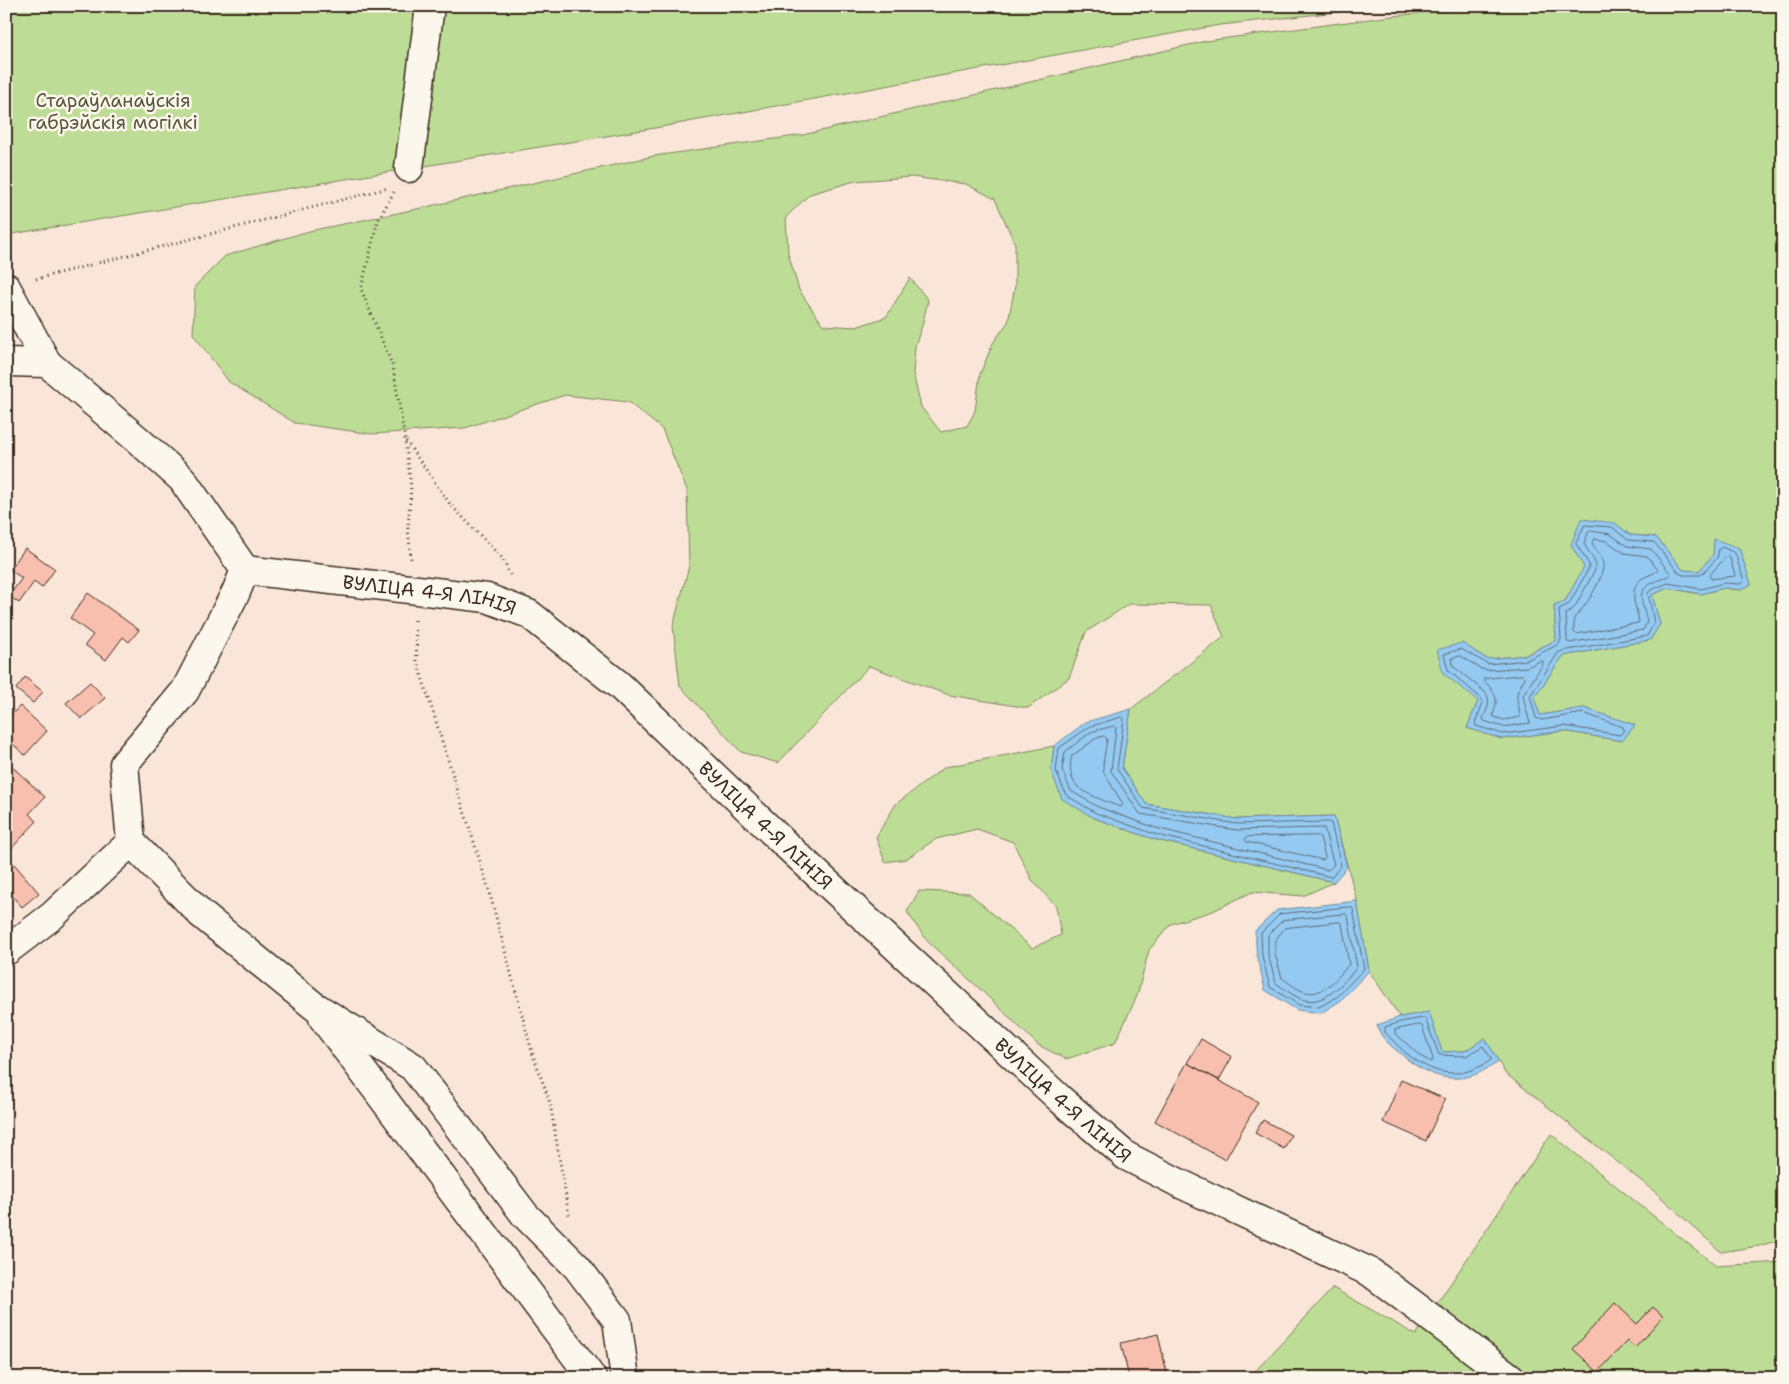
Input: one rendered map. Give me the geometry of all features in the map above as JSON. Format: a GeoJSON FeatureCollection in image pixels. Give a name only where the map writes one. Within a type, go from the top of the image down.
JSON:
{"type":"FeatureCollection","features":[{"type":"Feature","properties":{"kind":"street"},"geometry":{"type":"LineString","coordinates":[[404,177],[430,6]]}},
{"type":"Feature","properties":{"kind":"street"},"geometry":{"type":"LineString","coordinates":[[6,287],[47,363],[182,479],[245,570],[236,592],[185,691],[124,764],[131,842],[202,914],[314,1006],[413,1067],[525,1215],[577,1267],[617,1320],[625,1378]]}},
{"type":"Feature","properties":{"kind":"street"},"geometry":{"type":"LineString","coordinates":[[6,362],[47,363]]}},
{"type":"Feature","properties":{"kind":"street","name":"ВУЛІЦА 4-Я ЛІНІЯ"},"geometry":{"type":"LineString","coordinates":[[245,570],[487,598],[529,614],[620,685],[784,844],[1060,1099],[1126,1156],[1181,1184],[1370,1272],[1511,1378]]}},
{"type":"Feature","properties":{"kind":"street"},"geometry":{"type":"LineString","coordinates":[[6,951],[52,916],[131,842]]}},
{"type":"Feature","properties":{"kind":"street"},"geometry":{"type":"LineString","coordinates":[[314,1006],[592,1378]]}},
{"type":"Feature","properties":{"kind":"path"},"geometry":{"type":"LineString","coordinates":[[35,279],[404,177]]}},
{"type":"Feature","properties":{"kind":"path"},"geometry":{"type":"LineString","coordinates":[[404,177],[378,220],[361,289],[393,367],[406,440],[411,487],[408,528],[417,662],[488,887],[532,1052],[550,1103],[569,1219]]}},
{"type":"Feature","properties":{"kind":"path"},"geometry":{"type":"LineString","coordinates":[[406,440],[450,504],[502,559],[529,614]]}},
{"type":"Feature","properties":{"kind":"green space","name":"Стараўланаўскія габрэйскія могілкі"},"geometry":{"type":"Polygon","coordinates":[[[6,6],[1392,6],[1220,25],[655,128],[6,235],[6,6]]]}},
{"type":"Feature","properties":{"kind":"green space"},"geometry":{"type":"Polygon","coordinates":[[[1497,6],[1783,6],[1783,1239],[1759,1246],[1721,1252],[1654,1191],[1505,1073],[1485,1038],[1465,1051],[1442,1052],[1429,1012],[1400,1017],[1369,971],[1357,901],[1334,816],[1237,819],[1146,804],[1122,768],[1131,709],[1224,637],[1211,605],[1129,604],[1086,632],[1069,678],[1028,708],[949,695],[869,666],[778,763],[741,752],[680,686],[673,626],[689,566],[687,490],[662,429],[628,402],[565,395],[465,428],[372,434],[295,423],[229,382],[193,334],[195,286],[225,256],[309,231],[654,156],[803,135],[1206,41],[1392,16],[1497,6]],[[911,177],[855,181],[810,194],[786,217],[788,253],[799,290],[823,325],[856,327],[886,317],[910,278],[928,300],[915,346],[913,373],[921,407],[941,432],[967,426],[975,411],[980,374],[993,343],[1008,322],[1015,286],[1015,244],[995,199],[966,184],[911,177]],[[1615,523],[1571,545],[1585,567],[1565,601],[1554,605],[1556,640],[1526,655],[1487,659],[1462,643],[1478,701],[1467,728],[1502,739],[1563,731],[1622,741],[1635,725],[1584,708],[1540,715],[1534,698],[1563,656],[1650,640],[1660,624],[1652,595],[1668,588],[1701,594],[1724,588],[1741,590],[1751,584],[1739,548],[1713,555],[1699,571],[1683,570],[1656,537],[1630,535],[1615,523]]]}},
{"type":"Feature","properties":{"kind":"green space"},"geometry":{"type":"Polygon","coordinates":[[[1054,746],[1051,771],[1094,818],[1153,839],[1334,882],[1303,896],[1252,892],[1213,911],[1171,924],[1149,950],[1137,996],[1115,1043],[1066,1059],[1038,1045],[927,941],[907,912],[919,891],[969,893],[1032,948],[1061,935],[1056,906],[1032,880],[1013,842],[977,829],[936,839],[906,859],[885,862],[876,837],[896,804],[945,767],[1054,746]]]}},
{"type":"Feature","properties":{"kind":"green space"},"geometry":{"type":"Polygon","coordinates":[[[1551,1134],[1716,1266],[1783,1262],[1783,1378],[1249,1378],[1333,1288],[1416,1335],[1551,1134]]]}},
{"type":"Feature","properties":{"kind":"water"},"geometry":{"type":"Polygon","coordinates":[[[1581,519],[1615,523],[1630,535],[1656,537],[1683,570],[1699,571],[1713,555],[1714,539],[1739,548],[1751,584],[1741,590],[1724,588],[1701,594],[1668,588],[1652,595],[1660,624],[1650,640],[1563,656],[1534,698],[1540,715],[1584,708],[1635,725],[1622,741],[1563,731],[1502,739],[1467,728],[1478,701],[1443,673],[1437,650],[1462,643],[1487,659],[1526,655],[1556,640],[1554,605],[1565,601],[1584,567],[1571,545],[1581,519]]]}},
{"type":"Feature","properties":{"kind":"water"},"geometry":{"type":"Polygon","coordinates":[[[1131,709],[1122,768],[1146,804],[1237,819],[1334,816],[1347,867],[1334,882],[1153,839],[1094,818],[1062,799],[1051,771],[1054,746],[1086,722],[1131,709]]]}},
{"type":"Feature","properties":{"kind":"water"},"geometry":{"type":"Polygon","coordinates":[[[1357,901],[1369,971],[1340,1001],[1321,1013],[1297,1010],[1265,990],[1257,957],[1255,931],[1277,910],[1357,901]]]}},
{"type":"Feature","properties":{"kind":"water"},"geometry":{"type":"Polygon","coordinates":[[[1429,1012],[1442,1052],[1465,1051],[1485,1038],[1499,1062],[1468,1077],[1447,1078],[1437,1076],[1418,1067],[1393,1048],[1383,1038],[1377,1025],[1400,1017],[1429,1012]]]}},
{"type":"Feature","properties":{"kind":"building"},"geometry":{"type":"Polygon","coordinates":[[[25,548],[55,569],[42,588],[34,582],[19,603],[9,596],[22,578],[10,570],[25,548]]]}},
{"type":"Feature","properties":{"kind":"building"},"geometry":{"type":"Polygon","coordinates":[[[88,593],[139,630],[129,642],[123,637],[106,660],[85,645],[93,635],[70,618],[88,593]]]}},
{"type":"Feature","properties":{"kind":"building"},"geometry":{"type":"Polygon","coordinates":[[[25,677],[43,692],[33,703],[16,689],[25,677]]]}},
{"type":"Feature","properties":{"kind":"building"},"geometry":{"type":"Polygon","coordinates":[[[90,682],[105,698],[81,719],[66,703],[90,682]]]}},
{"type":"Feature","properties":{"kind":"building"},"geometry":{"type":"Polygon","coordinates":[[[20,706],[47,731],[25,755],[6,738],[6,720],[20,706]]]}},
{"type":"Feature","properties":{"kind":"building"},"geometry":{"type":"Polygon","coordinates":[[[6,761],[45,797],[29,814],[37,821],[10,850],[6,847],[6,761]]]}},
{"type":"Feature","properties":{"kind":"building"},"geometry":{"type":"Polygon","coordinates":[[[9,858],[39,893],[22,907],[6,889],[6,860],[9,858]]]}},
{"type":"Feature","properties":{"kind":"building"},"geometry":{"type":"Polygon","coordinates":[[[1201,1039],[1232,1057],[1219,1080],[1187,1063],[1201,1039]]]}},
{"type":"Feature","properties":{"kind":"building"},"geometry":{"type":"Polygon","coordinates":[[[1187,1063],[1258,1102],[1225,1160],[1155,1121],[1187,1063]]]}},
{"type":"Feature","properties":{"kind":"building"},"geometry":{"type":"Polygon","coordinates":[[[1401,1080],[1445,1099],[1426,1141],[1383,1122],[1401,1080]]]}},
{"type":"Feature","properties":{"kind":"building"},"geometry":{"type":"Polygon","coordinates":[[[1263,1120],[1291,1135],[1284,1149],[1255,1133],[1263,1120]]]}},
{"type":"Feature","properties":{"kind":"building"},"geometry":{"type":"Polygon","coordinates":[[[1615,1303],[1637,1324],[1653,1307],[1663,1316],[1635,1348],[1627,1341],[1598,1372],[1573,1349],[1615,1303]]]}},
{"type":"Feature","properties":{"kind":"building"},"geometry":{"type":"Polygon","coordinates":[[[1158,1334],[1168,1378],[1129,1378],[1121,1343],[1158,1334]]]}}]}
